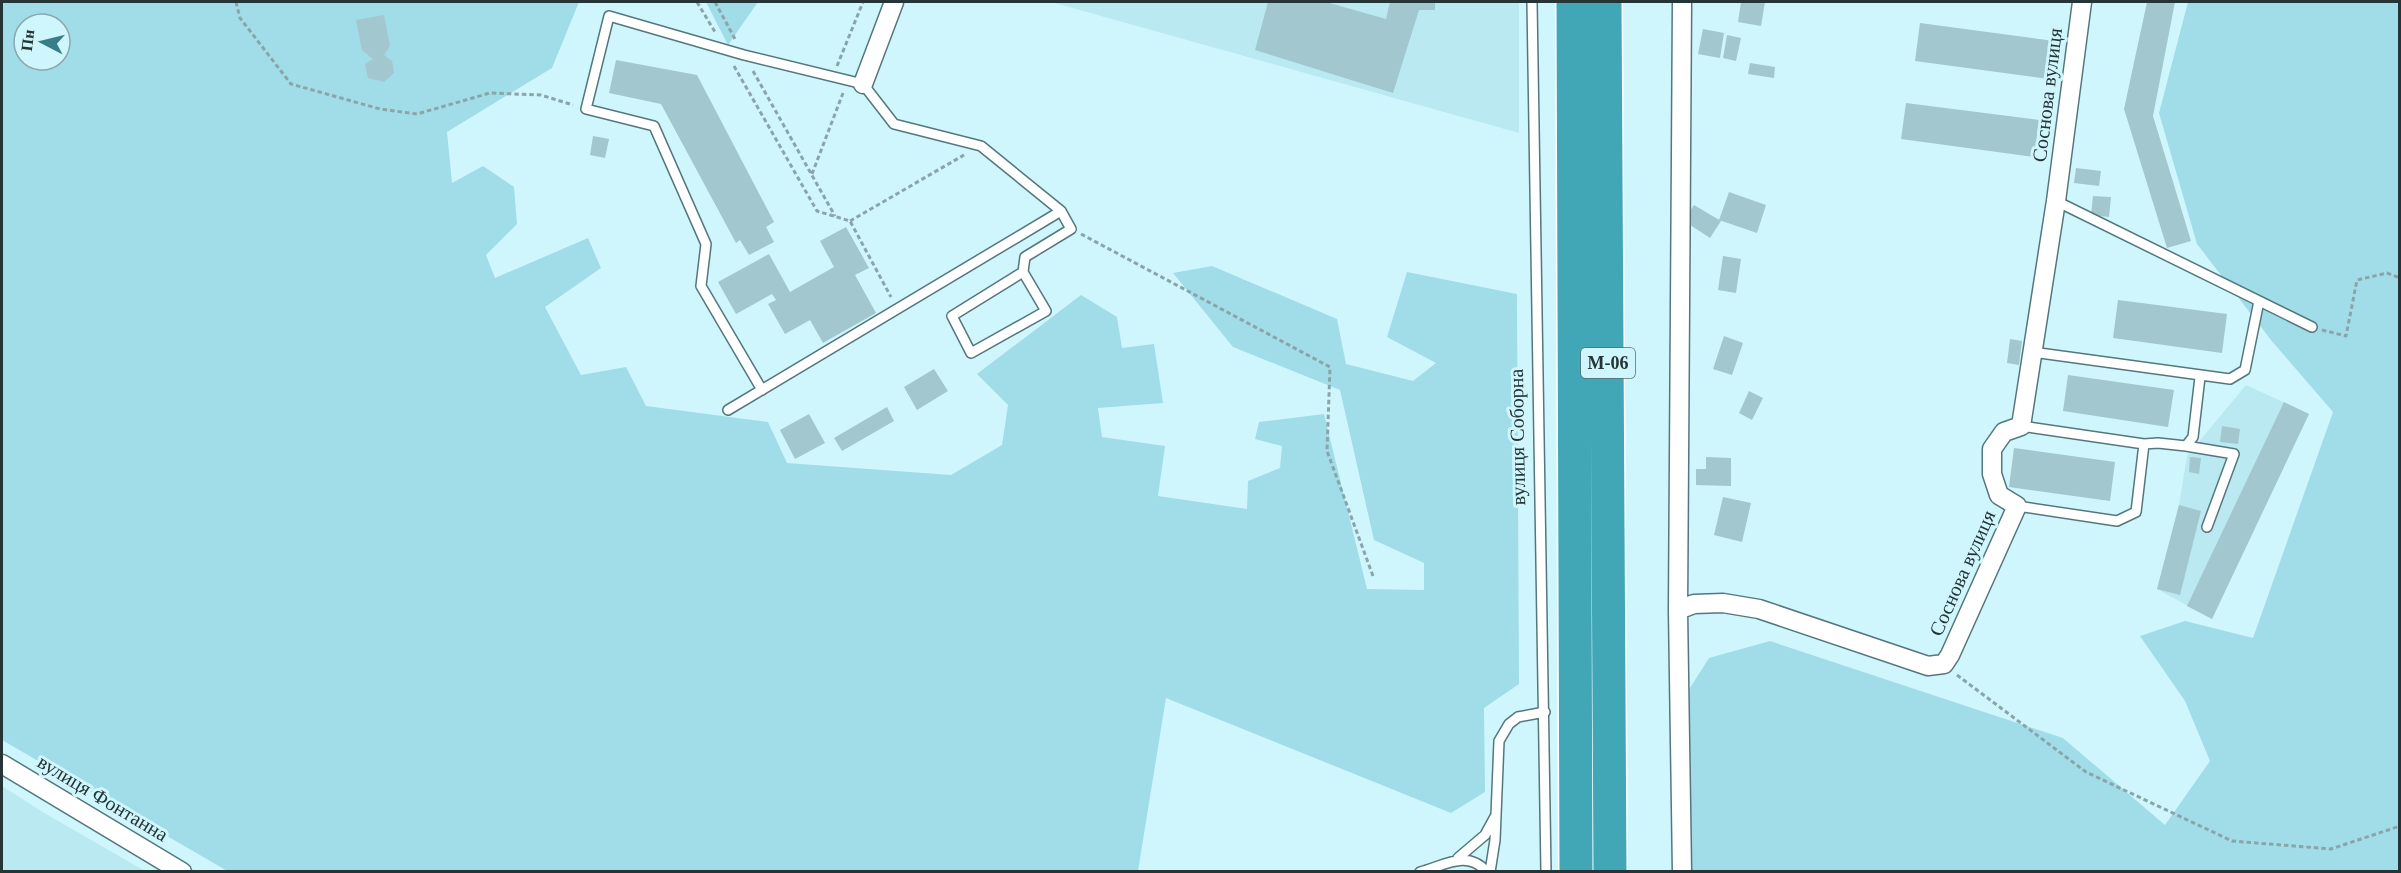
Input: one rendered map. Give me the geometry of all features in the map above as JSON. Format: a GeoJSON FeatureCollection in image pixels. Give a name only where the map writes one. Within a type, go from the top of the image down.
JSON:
{"type":"FeatureCollection","features":[{"type":"Feature","properties":{"kind":"highway","name":"М-06"},"geometry":{"type":"LineString","coordinates":[[1570,866],[1575,831],[1573,2]]}},
{"type":"Feature","properties":{"kind":"highway","name":"М-06"},"geometry":{"type":"LineString","coordinates":[[1605,2],[1610,872]]}},
{"type":"Feature","properties":{"kind":"street"},"geometry":{"type":"LineString","coordinates":[[855,82],[894,2]]}},
{"type":"Feature","properties":{"kind":"street"},"geometry":{"type":"LineString","coordinates":[[1682,2],[1678,610],[1682,872]]}},
{"type":"Feature","properties":{"kind":"street","name":"Соснова вулиця"},"geometry":{"type":"LineString","coordinates":[[1678,610],[1694,604],[1723,603],[1759,609],[1928,666],[1944,664],[2017,506],[1999,495],[1992,474],[1992,449],[2004,432],[2021,426],[2056,201],[2082,2]]}},
{"type":"Feature","properties":{"kind":"street","name":"вулиця Фонтанна"},"geometry":{"type":"LineString","coordinates":[[2,764],[182,872]]}},
{"type":"Feature","properties":{"kind":"lane","name":"вулиця Соборна"},"geometry":{"type":"LineString","coordinates":[[1532,2],[1546,872]]}},
{"type":"Feature","properties":{"kind":"lane"},"geometry":{"type":"LineString","coordinates":[[762,390],[701,286],[706,244],[654,126],[586,109],[609,16],[744,55],[855,82],[894,124],[981,146],[1061,211],[1071,229],[1025,257],[1023,272],[1046,311],[971,353],[951,316],[1023,272]]}},
{"type":"Feature","properties":{"kind":"lane"},"geometry":{"type":"LineString","coordinates":[[2056,201],[2312,327]]}},
{"type":"Feature","properties":{"kind":"lane"},"geometry":{"type":"LineString","coordinates":[[728,410],[1061,211]]}},
{"type":"Feature","properties":{"kind":"lane"},"geometry":{"type":"LineString","coordinates":[[2032,352],[2200,377],[2230,379],[2245,370],[2259,301]]}},
{"type":"Feature","properties":{"kind":"lane"},"geometry":{"type":"LineString","coordinates":[[2186,446],[2193,437],[2200,377]]}},
{"type":"Feature","properties":{"kind":"lane"},"geometry":{"type":"LineString","coordinates":[[2021,426],[2144,444],[2186,446],[2234,454],[2207,527]]}},
{"type":"Feature","properties":{"kind":"lane"},"geometry":{"type":"LineString","coordinates":[[2017,506],[2117,521],[2136,512],[2144,444]]}},
{"type":"Feature","properties":{"kind":"lane"},"geometry":{"type":"LineString","coordinates":[[1489,872],[1497,813],[1499,741],[1509,724],[1518,717],[1545,712]]}},
{"type":"Feature","properties":{"kind":"lane"},"geometry":{"type":"LineString","coordinates":[[1420,872],[1456,859],[1485,835],[1497,813]]}},
{"type":"Feature","properties":{"kind":"lane"},"geometry":{"type":"LineString","coordinates":[[1456,859],[1479,863],[1489,872]]}},
{"type":"Feature","properties":{"kind":"path"},"geometry":{"type":"LineString","coordinates":[[236,2],[240,18],[291,84],[380,109],[417,114],[490,93],[541,95],[586,109]]}},
{"type":"Feature","properties":{"kind":"path"},"geometry":{"type":"LineString","coordinates":[[697,2],[817,211],[850,220],[981,146]]}},
{"type":"Feature","properties":{"kind":"path"},"geometry":{"type":"LineString","coordinates":[[715,2],[835,216]]}},
{"type":"Feature","properties":{"kind":"path"},"geometry":{"type":"LineString","coordinates":[[832,76],[863,2]]}},
{"type":"Feature","properties":{"kind":"path"},"geometry":{"type":"LineString","coordinates":[[811,175],[855,82]]}},
{"type":"Feature","properties":{"kind":"path"},"geometry":{"type":"LineString","coordinates":[[850,220],[897,309]]}},
{"type":"Feature","properties":{"kind":"path"},"geometry":{"type":"LineString","coordinates":[[1071,229],[1330,368],[1327,451],[1373,576]]}},
{"type":"Feature","properties":{"kind":"path"},"geometry":{"type":"LineString","coordinates":[[2312,327],[2346,336],[2357,280],[2387,273],[2400,278]]}},
{"type":"Feature","properties":{"kind":"path"},"geometry":{"type":"LineString","coordinates":[[1944,664],[1987,700],[2086,772],[2232,841],[2331,849],[2400,826]]}},
{"type":"Feature","properties":{"kind":"shaded area"},"geometry":{"type":"Polygon","coordinates":[[[2,2],[579,2],[552,68],[447,132],[452,183],[483,166],[514,187],[517,224],[486,255],[495,278],[588,238],[601,268],[545,307],[581,375],[626,367],[646,406],[768,422],[787,463],[951,475],[1002,445],[1008,405],[977,374],[1081,295],[1117,317],[1122,348],[1154,344],[1163,403],[1098,408],[1102,437],[1165,446],[1158,496],[1247,509],[1248,481],[1280,468],[1282,446],[1255,439],[1259,422],[1324,414],[1367,589],[1424,590],[1424,563],[1374,540],[1340,390],[1233,347],[1173,273],[1212,266],[1337,319],[1346,364],[1413,381],[1436,363],[1387,337],[1407,272],[1517,294],[1519,684],[1484,708],[1485,792],[1451,813],[1166,698],[1138,871],[229,872],[2,740],[2,2]]]}},
{"type":"Feature","properties":{"kind":"shaded area"},"geometry":{"type":"Polygon","coordinates":[[[706,2],[758,2],[728,45],[706,2]]]}},
{"type":"Feature","properties":{"kind":"shaded area"},"geometry":{"type":"Polygon","coordinates":[[[1051,2],[1519,2],[1519,133],[1051,2]]]}},
{"type":"Feature","properties":{"kind":"shaded area"},"geometry":{"type":"Polygon","coordinates":[[[2188,2],[2399,2],[2399,871],[1685,871],[1681,702],[1709,658],[1770,641],[2063,738],[2165,825],[2210,761],[2185,701],[2140,636],[2185,621],[2253,638],[2333,412],[2271,340],[2197,244],[2159,113],[2188,2]]]}},
{"type":"Feature","properties":{"kind":"shaded area"},"geometry":{"type":"Polygon","coordinates":[[[2246,385],[2309,414],[2212,619],[2157,589],[2179,505],[2187,456],[2246,385]]]}},
{"type":"Feature","properties":{"kind":"shaded area"},"geometry":{"type":"Polygon","coordinates":[[[2,786],[46,814],[145,871],[2,871],[2,786]]]}},
{"type":"Feature","properties":{"kind":"building"},"geometry":{"type":"Polygon","coordinates":[[[1268,2],[1326,2],[1386,19],[1390,2],[1435,2],[1435,10],[1419,10],[1393,93],[1255,50],[1268,2]]]}},
{"type":"Feature","properties":{"kind":"building"},"geometry":{"type":"Polygon","coordinates":[[[1741,2],[1765,2],[1761,26],[1738,22],[1741,2]]]}},
{"type":"Feature","properties":{"kind":"building"},"geometry":{"type":"Polygon","coordinates":[[[2147,2],[2175,2],[2153,116],[2191,241],[2167,248],[2124,109],[2147,2]]]}},
{"type":"Feature","properties":{"kind":"building"},"geometry":{"type":"Polygon","coordinates":[[[384,15],[390,46],[384,55],[392,61],[394,73],[384,82],[368,78],[365,64],[373,59],[362,50],[356,20],[384,15]]]}},
{"type":"Feature","properties":{"kind":"building"},"geometry":{"type":"Polygon","coordinates":[[[1920,23],[2054,41],[2049,79],[1915,61],[1920,23]]]}},
{"type":"Feature","properties":{"kind":"building"},"geometry":{"type":"Polygon","coordinates":[[[1703,29],[1724,33],[1720,58],[1698,54],[1703,29]]]}},
{"type":"Feature","properties":{"kind":"building"},"geometry":{"type":"Polygon","coordinates":[[[1727,35],[1741,38],[1736,61],[1723,58],[1727,35]]]}},
{"type":"Feature","properties":{"kind":"building"},"geometry":{"type":"Polygon","coordinates":[[[616,60],[697,75],[774,222],[766,227],[774,242],[749,255],[740,240],[736,243],[661,104],[609,93],[616,60]]]}},
{"type":"Feature","properties":{"kind":"building"},"geometry":{"type":"Polygon","coordinates":[[[1750,63],[1775,67],[1774,78],[1748,74],[1750,63]]]}},
{"type":"Feature","properties":{"kind":"building"},"geometry":{"type":"Polygon","coordinates":[[[1906,103],[2039,120],[2034,157],[1901,139],[1906,103]]]}},
{"type":"Feature","properties":{"kind":"building"},"geometry":{"type":"Polygon","coordinates":[[[593,136],[609,139],[605,158],[590,155],[593,136]]]}},
{"type":"Feature","properties":{"kind":"building"},"geometry":{"type":"Polygon","coordinates":[[[2076,168],[2101,171],[2099,186],[2074,183],[2076,168]]]}},
{"type":"Feature","properties":{"kind":"building"},"geometry":{"type":"Polygon","coordinates":[[[1729,192],[1766,205],[1757,233],[1719,220],[1729,192]]]}},
{"type":"Feature","properties":{"kind":"building"},"geometry":{"type":"Polygon","coordinates":[[[2093,196],[2111,197],[2109,217],[2091,215],[2093,196]]]}},
{"type":"Feature","properties":{"kind":"building"},"geometry":{"type":"Polygon","coordinates":[[[1694,205],[1721,221],[1710,238],[1684,221],[1694,205]]]}},
{"type":"Feature","properties":{"kind":"building"},"geometry":{"type":"Polygon","coordinates":[[[846,227],[869,268],[855,275],[876,313],[823,343],[810,320],[785,334],[768,304],[776,300],[772,294],[736,314],[718,282],[769,254],[790,292],[834,267],[820,241],[846,227]]]}},
{"type":"Feature","properties":{"kind":"building"},"geometry":{"type":"Polygon","coordinates":[[[1723,256],[1741,259],[1736,293],[1718,290],[1723,256]]]}},
{"type":"Feature","properties":{"kind":"building"},"geometry":{"type":"Polygon","coordinates":[[[2118,300],[2227,314],[2222,353],[2113,338],[2118,300]]]}},
{"type":"Feature","properties":{"kind":"building"},"geometry":{"type":"Polygon","coordinates":[[[1724,336],[1743,343],[1732,375],[1713,369],[1724,336]]]}},
{"type":"Feature","properties":{"kind":"building"},"geometry":{"type":"Polygon","coordinates":[[[2010,339],[2022,341],[2019,365],[2007,363],[2010,339]]]}},
{"type":"Feature","properties":{"kind":"building"},"geometry":{"type":"Polygon","coordinates":[[[934,369],[948,391],[917,410],[904,387],[934,369]]]}},
{"type":"Feature","properties":{"kind":"building"},"geometry":{"type":"Polygon","coordinates":[[[2068,375],[2174,390],[2168,427],[2063,411],[2068,375]]]}},
{"type":"Feature","properties":{"kind":"building"},"geometry":{"type":"Polygon","coordinates":[[[1749,391],[1763,398],[1752,420],[1739,413],[1749,391]]]}},
{"type":"Feature","properties":{"kind":"building"},"geometry":{"type":"Polygon","coordinates":[[[2284,402],[2309,414],[2212,619],[2187,606],[2284,402]]]}},
{"type":"Feature","properties":{"kind":"building"},"geometry":{"type":"Polygon","coordinates":[[[887,407],[894,421],[842,451],[834,438],[887,407]]]}},
{"type":"Feature","properties":{"kind":"building"},"geometry":{"type":"Polygon","coordinates":[[[809,414],[825,443],[795,459],[780,430],[809,414]]]}},
{"type":"Feature","properties":{"kind":"building"},"geometry":{"type":"Polygon","coordinates":[[[2222,426],[2240,429],[2238,444],[2220,442],[2222,426]]]}},
{"type":"Feature","properties":{"kind":"building"},"geometry":{"type":"Polygon","coordinates":[[[2014,448],[2115,462],[2110,501],[2009,487],[2014,448]]]}},
{"type":"Feature","properties":{"kind":"building"},"geometry":{"type":"Polygon","coordinates":[[[1706,457],[1731,458],[1731,486],[1696,485],[1696,469],[1706,469],[1706,457]]]}},
{"type":"Feature","properties":{"kind":"building"},"geometry":{"type":"Polygon","coordinates":[[[2190,457],[2201,458],[2199,474],[2189,472],[2190,457]]]}},
{"type":"Feature","properties":{"kind":"building"},"geometry":{"type":"Polygon","coordinates":[[[1723,497],[1751,503],[1742,542],[1714,535],[1723,497]]]}},
{"type":"Feature","properties":{"kind":"building"},"geometry":{"type":"Polygon","coordinates":[[[2179,505],[2201,511],[2180,595],[2157,589],[2179,505]]]}}]}
